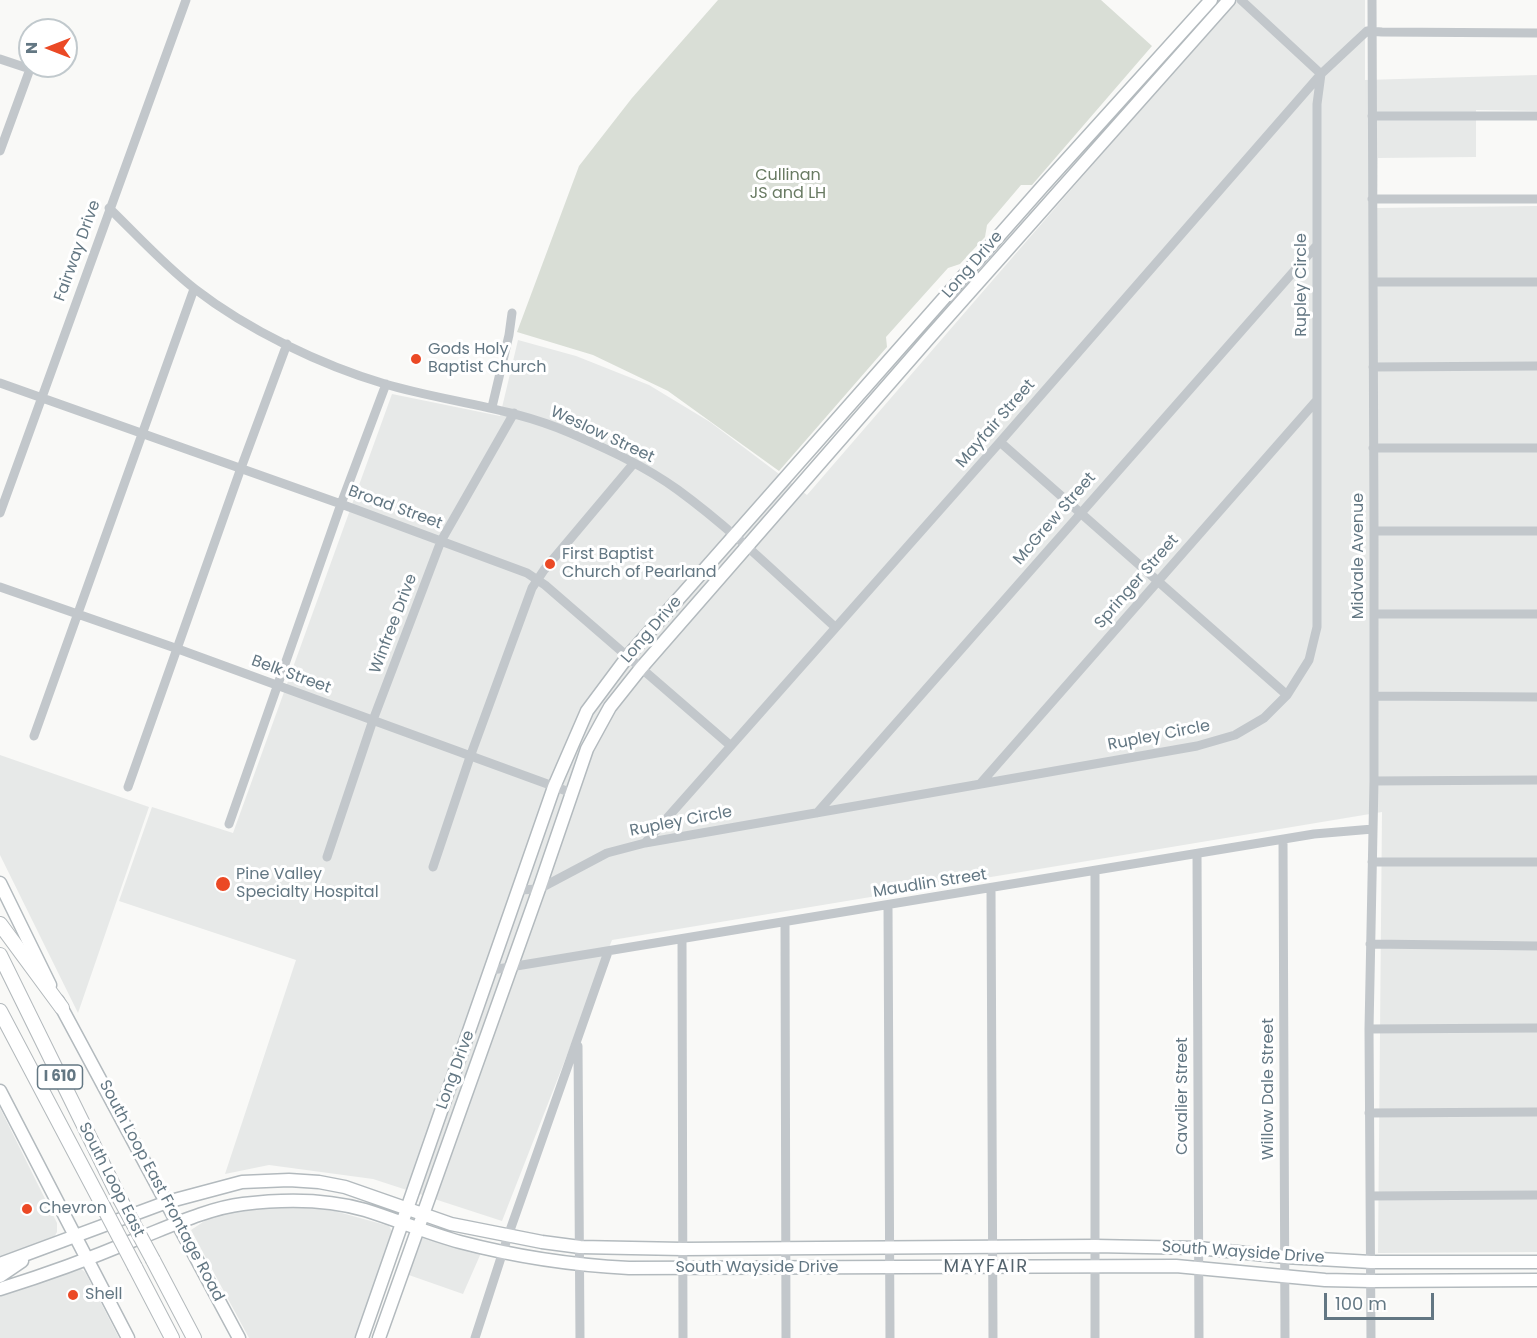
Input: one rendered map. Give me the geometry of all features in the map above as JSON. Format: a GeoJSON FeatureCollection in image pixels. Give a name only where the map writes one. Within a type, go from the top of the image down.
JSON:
{"type":"FeatureCollection","features":[{"type":"Feature","properties":{"kind":"highway"},"geometry":{"type":"LineString","coordinates":[[0,924],[62,1008]]}},
{"type":"Feature","properties":{"kind":"highway","name":"South Loop East"},"geometry":{"type":"LineString","coordinates":[[0,955],[120,1199],[194,1338]]}},
{"type":"Feature","properties":{"kind":"highway","name":"South Loop East"},"geometry":{"type":"LineString","coordinates":[[0,1011],[172,1338]]}},
{"type":"Feature","properties":{"kind":"main road","name":"Long Drive"},"geometry":{"type":"LineString","coordinates":[[362,1338],[554,788],[587,711],[628,656],[978,259],[1211,0]]}},
{"type":"Feature","properties":{"kind":"main road","name":"Long Drive"},"geometry":{"type":"LineString","coordinates":[[379,1338],[512,967],[587,749],[610,707],[641,668],[928,339],[1229,0]]}},
{"type":"Feature","properties":{"kind":"main road"},"geometry":{"type":"LineString","coordinates":[[1163,53],[1171,65]]}},
{"type":"Feature","properties":{"kind":"main road"},"geometry":{"type":"LineString","coordinates":[[1103,120],[1114,130]]}},
{"type":"Feature","properties":{"kind":"main road"},"geometry":{"type":"LineString","coordinates":[[1043,186],[1056,195]]}},
{"type":"Feature","properties":{"kind":"main road"},"geometry":{"type":"LineString","coordinates":[[978,259],[989,270]]}},
{"type":"Feature","properties":{"kind":"main road"},"geometry":{"type":"LineString","coordinates":[[917,329],[928,339]]}},
{"type":"Feature","properties":{"kind":"main road"},"geometry":{"type":"LineString","coordinates":[[850,406],[861,416]]}},
{"type":"Feature","properties":{"kind":"main road"},"geometry":{"type":"LineString","coordinates":[[789,475],[801,486]]}},
{"type":"Feature","properties":{"kind":"main road"},"geometry":{"type":"LineString","coordinates":[[678,600],[690,613]]}},
{"type":"Feature","properties":{"kind":"main road","name":"South Loop East Frontage Road"},"geometry":{"type":"LineString","coordinates":[[0,883],[62,1008],[239,1338]]}},
{"type":"Feature","properties":{"kind":"main road"},"geometry":{"type":"LineString","coordinates":[[464,1046],[481,1053]]}},
{"type":"Feature","properties":{"kind":"main road"},"geometry":{"type":"LineString","coordinates":[[0,1091],[128,1338]]}},
{"type":"Feature","properties":{"kind":"main road"},"geometry":{"type":"LineString","coordinates":[[435,1128],[451,1134]]}},
{"type":"Feature","properties":{"kind":"main road"},"geometry":{"type":"LineString","coordinates":[[284,1201],[289,1180]]}},
{"type":"Feature","properties":{"kind":"main road","name":"South Wayside Drive"},"geometry":{"type":"LineString","coordinates":[[0,1264],[167,1202],[243,1182],[289,1180],[320,1182],[345,1187],[451,1224],[508,1236],[580,1246],[682,1248],[1095,1246],[1198,1248],[1286,1257],[1371,1262],[1537,1262]]}},
{"type":"Feature","properties":{"kind":"main road","name":"South Wayside Drive"},"geometry":{"type":"LineString","coordinates":[[0,1289],[87,1259],[178,1223],[242,1204],[284,1201],[339,1205],[364,1210],[459,1241],[544,1261],[629,1268],[1198,1267],[1325,1280],[1537,1280]]}},
{"type":"Feature","properties":{"kind":"main road"},"geometry":{"type":"LineString","coordinates":[[0,1276],[38,1250]]}},
{"type":"Feature","properties":{"kind":"main road"},"geometry":{"type":"LineString","coordinates":[[1491,1262],[1491,1280]]}},
{"type":"Feature","properties":{"kind":"main road"},"geometry":{"type":"LineString","coordinates":[[374,1305],[389,1310]]}},
{"type":"Feature","properties":{"kind":"street","name":"Fairway Drive"},"geometry":{"type":"LineString","coordinates":[[0,513],[4,488],[42,398],[184,0]]}},
{"type":"Feature","properties":{"kind":"street"},"geometry":{"type":"LineString","coordinates":[[1241,0],[1321,74]]}},
{"type":"Feature","properties":{"kind":"street","name":"Midvale Avenue"},"geometry":{"type":"LineString","coordinates":[[1371,1262],[1369,1029],[1374,781],[1372,0]]}},
{"type":"Feature","properties":{"kind":"street"},"geometry":{"type":"LineString","coordinates":[[1372,30],[1382,32],[1537,33]]}},
{"type":"Feature","properties":{"kind":"street","name":"Mayfair Street"},"geometry":{"type":"LineString","coordinates":[[645,843],[1000,442],[1321,74],[1372,30]]}},
{"type":"Feature","properties":{"kind":"street"},"geometry":{"type":"LineString","coordinates":[[0,59],[30,69],[0,151]]}},
{"type":"Feature","properties":{"kind":"street","name":"Rupley Circle"},"geometry":{"type":"LineString","coordinates":[[519,890],[539,889],[608,853],[645,843],[1197,746],[1235,735],[1264,718],[1287,695],[1309,660],[1317,627],[1317,104],[1321,74]]}},
{"type":"Feature","properties":{"kind":"street"},"geometry":{"type":"LineString","coordinates":[[1372,116],[1537,116]]}},
{"type":"Feature","properties":{"kind":"street"},"geometry":{"type":"LineString","coordinates":[[1372,199],[1537,199]]}},
{"type":"Feature","properties":{"kind":"street","name":"Weslow Street"},"geometry":{"type":"LineString","coordinates":[[109,208],[194,289],[238,318],[287,344],[338,367],[386,384],[492,407],[567,431],[634,462],[677,489],[747,547],[835,627]]}},
{"type":"Feature","properties":{"kind":"street","name":"McGrew Street"},"geometry":{"type":"LineString","coordinates":[[818,813],[1317,245]]}},
{"type":"Feature","properties":{"kind":"street"},"geometry":{"type":"LineString","coordinates":[[1372,282],[1537,282]]}},
{"type":"Feature","properties":{"kind":"street"},"geometry":{"type":"LineString","coordinates":[[34,736],[194,289]]}},
{"type":"Feature","properties":{"kind":"street"},"geometry":{"type":"LineString","coordinates":[[492,407],[512,313]]}},
{"type":"Feature","properties":{"kind":"street"},"geometry":{"type":"LineString","coordinates":[[128,788],[287,344]]}},
{"type":"Feature","properties":{"kind":"street"},"geometry":{"type":"LineString","coordinates":[[1373,367],[1537,366]]}},
{"type":"Feature","properties":{"kind":"street","name":"Broad Street"},"geometry":{"type":"LineString","coordinates":[[0,383],[341,504],[527,573],[628,656],[731,746]]}},
{"type":"Feature","properties":{"kind":"street"},"geometry":{"type":"LineString","coordinates":[[229,824],[276,685],[386,384]]}},
{"type":"Feature","properties":{"kind":"street","name":"Springer Street"},"geometry":{"type":"LineString","coordinates":[[980,784],[1317,400]]}},
{"type":"Feature","properties":{"kind":"street","name":"Winfree Drive"},"geometry":{"type":"LineString","coordinates":[[327,856],[373,720],[441,541],[514,414]]}},
{"type":"Feature","properties":{"kind":"street"},"geometry":{"type":"LineString","coordinates":[[1000,442],[1287,695]]}},
{"type":"Feature","properties":{"kind":"street"},"geometry":{"type":"LineString","coordinates":[[1373,448],[1537,448]]}},
{"type":"Feature","properties":{"kind":"street"},"geometry":{"type":"LineString","coordinates":[[433,867],[470,757],[537,579],[634,462]]}},
{"type":"Feature","properties":{"kind":"street"},"geometry":{"type":"LineString","coordinates":[[1374,531],[1537,531]]}},
{"type":"Feature","properties":{"kind":"street","name":"Belk Street"},"geometry":{"type":"LineString","coordinates":[[0,587],[572,793]]}},
{"type":"Feature","properties":{"kind":"street"},"geometry":{"type":"LineString","coordinates":[[1374,614],[1537,614]]}},
{"type":"Feature","properties":{"kind":"street"},"geometry":{"type":"LineString","coordinates":[[1374,696],[1537,697]]}},
{"type":"Feature","properties":{"kind":"street"},"geometry":{"type":"LineString","coordinates":[[1374,781],[1537,780]]}},
{"type":"Feature","properties":{"kind":"street","name":"Maudlin Street"},"geometry":{"type":"LineString","coordinates":[[492,970],[1314,834],[1373,828]]}},
{"type":"Feature","properties":{"kind":"street","name":"Willow Dale Street"},"geometry":{"type":"LineString","coordinates":[[1283,840],[1286,1338]]}},
{"type":"Feature","properties":{"kind":"street","name":"Cavalier Street"},"geometry":{"type":"LineString","coordinates":[[1197,854],[1199,1338]]}},
{"type":"Feature","properties":{"kind":"street"},"geometry":{"type":"LineString","coordinates":[[1372,862],[1537,862]]}},
{"type":"Feature","properties":{"kind":"street"},"geometry":{"type":"LineString","coordinates":[[1095,872],[1095,1338]]}},
{"type":"Feature","properties":{"kind":"street"},"geometry":{"type":"LineString","coordinates":[[991,889],[993,1338]]}},
{"type":"Feature","properties":{"kind":"street"},"geometry":{"type":"LineString","coordinates":[[888,906],[890,1338]]}},
{"type":"Feature","properties":{"kind":"street"},"geometry":{"type":"LineString","coordinates":[[785,923],[786,1338]]}},
{"type":"Feature","properties":{"kind":"street"},"geometry":{"type":"LineString","coordinates":[[682,940],[683,1338]]}},
{"type":"Feature","properties":{"kind":"street"},"geometry":{"type":"LineString","coordinates":[[1370,944],[1537,946]]}},
{"type":"Feature","properties":{"kind":"street"},"geometry":{"type":"LineString","coordinates":[[476,1338],[508,1236],[608,952]]}},
{"type":"Feature","properties":{"kind":"street"},"geometry":{"type":"LineString","coordinates":[[1369,1029],[1537,1028]]}},
{"type":"Feature","properties":{"kind":"street"},"geometry":{"type":"LineString","coordinates":[[578,1039],[580,1338]]}},
{"type":"Feature","properties":{"kind":"street"},"geometry":{"type":"LineString","coordinates":[[1369,1113],[1537,1112]]}},
{"type":"Feature","properties":{"kind":"street"},"geometry":{"type":"LineString","coordinates":[[1370,1196],[1537,1195]]}},
{"type":"Feature","properties":{"kind":"street"},"geometry":{"type":"LineString","coordinates":[[1371,1262],[1371,1338]]}},
{"type":"Feature","properties":{"kind":"shaded area"},"geometry":{"type":"Polygon","coordinates":[[[1235,0],[1365,0],[1365,80],[1537,75],[1537,111],[1476,110],[1476,157],[1378,158],[1377,208],[1537,206],[1537,1252],[1378,1253],[1382,812],[612,940],[502,1221],[373,1179],[269,1165],[225,1174],[296,960],[119,901],[152,807],[233,833],[392,394],[500,416],[518,340],[576,356],[649,385],[710,422],[807,495],[1235,0]]]}},
{"type":"Feature","properties":{"kind":"shaded area"},"geometry":{"type":"Polygon","coordinates":[[[0,755],[149,807],[78,1013],[0,855],[0,755]]]}},
{"type":"Feature","properties":{"kind":"shaded area"},"geometry":{"type":"Polygon","coordinates":[[[0,1108],[57,1223],[57,1232],[53,1239],[0,1259],[0,1108]]]}},
{"type":"Feature","properties":{"kind":"shaded area"},"geometry":{"type":"Polygon","coordinates":[[[276,1206],[320,1207],[389,1226],[393,1233],[357,1338],[249,1338],[191,1230],[206,1220],[232,1212],[276,1206]]]}},
{"type":"Feature","properties":{"kind":"shaded area"},"geometry":{"type":"Polygon","coordinates":[[[422,1234],[481,1253],[463,1294],[406,1274],[422,1234]]]}},
{"type":"Feature","properties":{"kind":"shaded area"},"geometry":{"type":"Polygon","coordinates":[[[74,1267],[85,1272],[119,1338],[0,1338],[0,1293],[74,1267]]]}},
{"type":"Feature","properties":{"kind":"green space","name":"Cullinan JS and LH"},"geometry":{"type":"Polygon","coordinates":[[[718,0],[1101,0],[1152,46],[1032,185],[1021,185],[987,225],[985,237],[960,264],[948,268],[886,337],[887,347],[779,471],[668,391],[593,355],[517,332],[579,166],[632,98],[718,0]]]}},
{"type":"Feature","properties":{"kind":"place","name":"Gods Holy Baptist Church"},"geometry":{"type":"Point","coordinates":[416,359]}},
{"type":"Feature","properties":{"kind":"place","name":"First Baptist Church of Pearland"},"geometry":{"type":"Point","coordinates":[550,564]}},
{"type":"Feature","properties":{"kind":"place","name":"Pine Valley Specialty Hospital"},"geometry":{"type":"Point","coordinates":[223,884]}},
{"type":"Feature","properties":{"kind":"place","name":"Chevron"},"geometry":{"type":"Point","coordinates":[27,1209]}},
{"type":"Feature","properties":{"kind":"place","name":"Shell"},"geometry":{"type":"Point","coordinates":[73,1295]}},
{"type":"Feature","properties":{"kind":"district","name":"MAYFAIR"},"geometry":{"type":"Point","coordinates":[986,1267]}}]}
